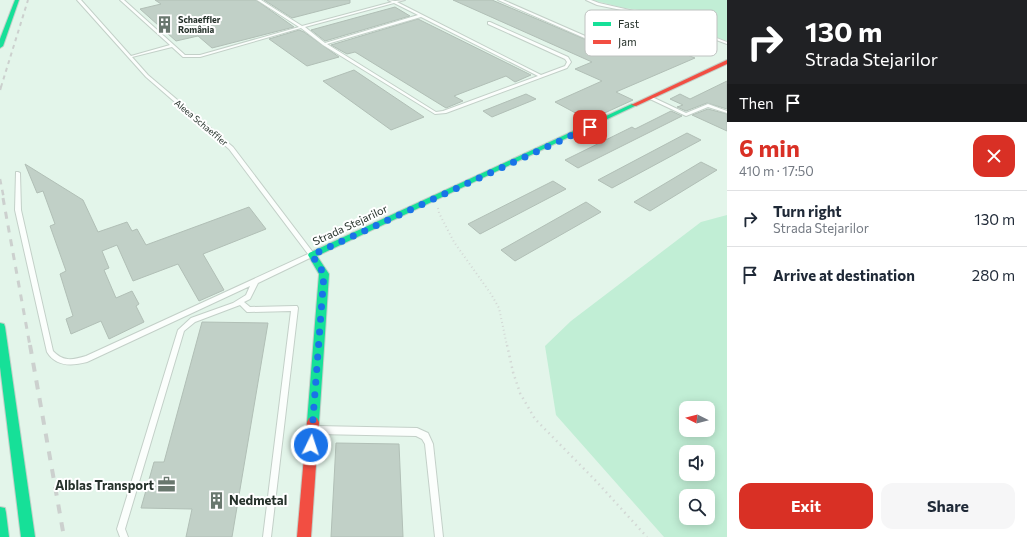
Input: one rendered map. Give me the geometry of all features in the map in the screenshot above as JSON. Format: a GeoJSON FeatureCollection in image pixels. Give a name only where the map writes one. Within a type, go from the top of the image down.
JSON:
{"type":"FeatureCollection","features":[{"type":"Feature","properties":{"kind":"main road"},"geometry":{"type":"LineString","coordinates":[[0,22],[8,0]]}},
{"type":"Feature","properties":{"kind":"main road"},"geometry":{"type":"LineString","coordinates":[[0,46],[17,0]]}},
{"type":"Feature","properties":{"kind":"main road","name":"Strada Stejarilor"},"geometry":{"type":"LineString","coordinates":[[304,537],[324,274],[312,255],[727,62]]}},
{"type":"Feature","properties":{"kind":"main road"},"geometry":{"type":"LineString","coordinates":[[0,327],[28,537]]}},
{"type":"Feature","properties":{"kind":"main road"},"geometry":{"type":"LineString","coordinates":[[0,513],[2,537]]}},
{"type":"Feature","properties":{"kind":"lane","name":"Aleea Schaeffler"},"geometry":{"type":"LineString","coordinates":[[79,0],[147,76],[232,148],[312,255]]}},
{"type":"Feature","properties":{"kind":"lane"},"geometry":{"type":"LineString","coordinates":[[85,0],[85,6]]}},
{"type":"Feature","properties":{"kind":"lane"},"geometry":{"type":"LineString","coordinates":[[122,0],[184,56],[200,56],[403,0]]}},
{"type":"Feature","properties":{"kind":"lane"},"geometry":{"type":"LineString","coordinates":[[259,0],[302,27],[324,44],[435,113],[444,112],[566,67],[569,62],[567,58],[489,22]]}},
{"type":"Feature","properties":{"kind":"lane"},"geometry":{"type":"LineString","coordinates":[[390,0],[542,76]]}},
{"type":"Feature","properties":{"kind":"lane"},"geometry":{"type":"LineString","coordinates":[[500,0],[585,37]]}},
{"type":"Feature","properties":{"kind":"lane"},"geometry":{"type":"LineString","coordinates":[[588,0],[598,4],[625,10]]}},
{"type":"Feature","properties":{"kind":"lane"},"geometry":{"type":"LineString","coordinates":[[324,44],[420,16]]}},
{"type":"Feature","properties":{"kind":"lane"},"geometry":{"type":"LineString","coordinates":[[717,39],[727,43]]}},
{"type":"Feature","properties":{"kind":"lane"},"geometry":{"type":"LineString","coordinates":[[130,57],[172,46]]}},
{"type":"Feature","properties":{"kind":"lane"},"geometry":{"type":"LineString","coordinates":[[654,97],[686,115],[708,105],[727,112]]}},
{"type":"Feature","properties":{"kind":"lane"},"geometry":{"type":"LineString","coordinates":[[18,174],[18,210],[50,352],[56,359],[72,363],[87,359],[312,255]]}},
{"type":"Feature","properties":{"kind":"lane"},"geometry":{"type":"LineString","coordinates":[[124,537],[121,529],[181,330],[193,320],[240,302],[248,297],[256,282]]}},
{"type":"Feature","properties":{"kind":"lane"},"geometry":{"type":"LineString","coordinates":[[240,302],[249,310],[295,308],[267,537]]}},
{"type":"Feature","properties":{"kind":"lane"},"geometry":{"type":"LineString","coordinates":[[312,430],[417,432],[425,436],[429,444],[439,537]]}},
{"type":"Feature","properties":{"kind":"path"},"geometry":{"type":"LineString","coordinates":[[438,197],[439,212],[454,242],[491,294],[499,308],[513,372],[520,393],[534,419],[596,481],[647,537]]}},
{"type":"Feature","properties":{"kind":"green space"},"geometry":{"type":"Polygon","coordinates":[[[592,0],[727,0],[727,41],[717,37],[717,10],[639,10],[592,0]]]}},
{"type":"Feature","properties":{"kind":"green space"},"geometry":{"type":"Polygon","coordinates":[[[727,215],[727,537],[664,537],[556,415],[545,346],[571,321],[701,222],[727,215]]]}},
{"type":"Feature","properties":{"kind":"building"},"geometry":{"type":"Polygon","coordinates":[[[155,0],[256,0],[294,27],[212,48],[198,36],[176,41],[140,9],[161,4],[155,0]]]}},
{"type":"Feature","properties":{"kind":"building"},"geometry":{"type":"Polygon","coordinates":[[[264,0],[350,0],[350,3],[292,18],[264,0]]]}},
{"type":"Feature","properties":{"kind":"building"},"geometry":{"type":"Polygon","coordinates":[[[453,0],[492,0],[585,39],[585,56],[690,56],[695,58],[616,92],[633,100],[598,116],[592,113],[583,117],[555,102],[602,81],[575,69],[592,62],[453,0]]]}},
{"type":"Feature","properties":{"kind":"building"},"geometry":{"type":"Polygon","coordinates":[[[395,7],[410,16],[325,41],[311,30],[395,7]]]}},
{"type":"Feature","properties":{"kind":"building"},"geometry":{"type":"Polygon","coordinates":[[[418,19],[531,75],[515,82],[506,76],[454,96],[463,101],[446,108],[355,52],[347,54],[331,45],[418,19]]]}},
{"type":"Feature","properties":{"kind":"building"},"geometry":{"type":"Polygon","coordinates":[[[299,30],[339,57],[307,66],[269,39],[299,30]]]}},
{"type":"Feature","properties":{"kind":"building"},"geometry":{"type":"Polygon","coordinates":[[[354,70],[424,117],[391,130],[323,81],[354,70]]]}},
{"type":"Feature","properties":{"kind":"building"},"geometry":{"type":"Polygon","coordinates":[[[727,81],[727,109],[707,103],[686,111],[677,107],[683,105],[670,99],[680,94],[690,99],[727,81]]]}},
{"type":"Feature","properties":{"kind":"building"},"geometry":{"type":"Polygon","coordinates":[[[526,94],[536,99],[492,117],[483,111],[526,94]]]}},
{"type":"Feature","properties":{"kind":"building"},"geometry":{"type":"Polygon","coordinates":[[[708,109],[727,114],[727,131],[692,115],[708,109]]]}},
{"type":"Feature","properties":{"kind":"building"},"geometry":{"type":"Polygon","coordinates":[[[671,111],[682,116],[578,168],[565,160],[632,127],[635,129],[671,111]]]}},
{"type":"Feature","properties":{"kind":"building"},"geometry":{"type":"Polygon","coordinates":[[[687,133],[701,140],[612,188],[598,180],[687,133]]]}},
{"type":"Feature","properties":{"kind":"building"},"geometry":{"type":"Polygon","coordinates":[[[701,162],[717,170],[650,211],[634,202],[701,162]]]}},
{"type":"Feature","properties":{"kind":"building"},"geometry":{"type":"Polygon","coordinates":[[[25,164],[83,200],[98,232],[127,222],[132,231],[137,229],[146,245],[249,207],[266,229],[203,254],[224,290],[199,301],[178,264],[133,281],[117,245],[102,251],[109,268],[104,270],[116,298],[132,291],[139,304],[136,306],[144,322],[109,339],[101,321],[71,334],[66,319],[73,316],[60,274],[66,271],[50,226],[55,224],[43,191],[37,193],[25,164]]]}},
{"type":"Feature","properties":{"kind":"building"},"geometry":{"type":"Polygon","coordinates":[[[553,181],[566,189],[480,234],[468,224],[553,181]]]}},
{"type":"Feature","properties":{"kind":"building"},"geometry":{"type":"Polygon","coordinates":[[[586,202],[601,212],[515,261],[501,250],[586,202]]]}},
{"type":"Feature","properties":{"kind":"building","name":"Nedmetal"},"geometry":{"type":"Polygon","coordinates":[[[202,322],[268,323],[232,537],[186,537],[192,509],[141,508],[154,462],[164,462],[202,322]]]}},
{"type":"Feature","properties":{"kind":"building"},"geometry":{"type":"Polygon","coordinates":[[[336,443],[399,444],[403,537],[331,537],[336,443]]]}},
{"type":"Feature","properties":{"kind":"railway"},"geometry":{"type":"LineString","coordinates":[[1,87],[28,0]]}},
{"type":"Feature","properties":{"kind":"railway"},"geometry":{"type":"LineString","coordinates":[[0,90],[1,86]]}},
{"type":"Feature","properties":{"kind":"railway"},"geometry":{"type":"LineString","coordinates":[[0,179],[4,199]]}},
{"type":"Feature","properties":{"kind":"railway"},"geometry":{"type":"LineString","coordinates":[[3,198],[30,346]]}},
{"type":"Feature","properties":{"kind":"railway"},"geometry":{"type":"LineString","coordinates":[[30,345],[64,537]]}},
{"type":"Feature","properties":{"kind":"traffic: fast"},"geometry":{"type":"LineString","coordinates":[[0,46],[17,0]]}},
{"type":"Feature","properties":{"kind":"traffic: fast"},"geometry":{"type":"LineString","coordinates":[[313,422],[324,274],[312,255],[634,105]]}},
{"type":"Feature","properties":{"kind":"traffic: fast"},"geometry":{"type":"LineString","coordinates":[[0,327],[28,537]]}},
{"type":"Feature","properties":{"kind":"traffic: fast"},"geometry":{"type":"LineString","coordinates":[[0,513],[2,537]]}},
{"type":"Feature","properties":{"kind":"traffic: jam"},"geometry":{"type":"LineString","coordinates":[[634,105],[727,62]]}},
{"type":"Feature","properties":{"kind":"traffic: jam"},"geometry":{"type":"LineString","coordinates":[[304,537],[313,422]]}},
{"type":"Feature","properties":{"kind":"place","name":"Schaeffler România"},"geometry":{"type":"Point","coordinates":[165,25]}},
{"type":"Feature","properties":{"kind":"place","name":"Alblas Transport"},"geometry":{"type":"Point","coordinates":[167,485]}},
{"type":"Feature","properties":{"kind":"place","name":"Nedmetal"},"geometry":{"type":"Point","coordinates":[216,500]}},
{"type":"Feature","properties":{"kind":"route"},"geometry":{"type":"LineString","coordinates":[[311,445],[324,274],[312,255],[590,127]]}}]}
